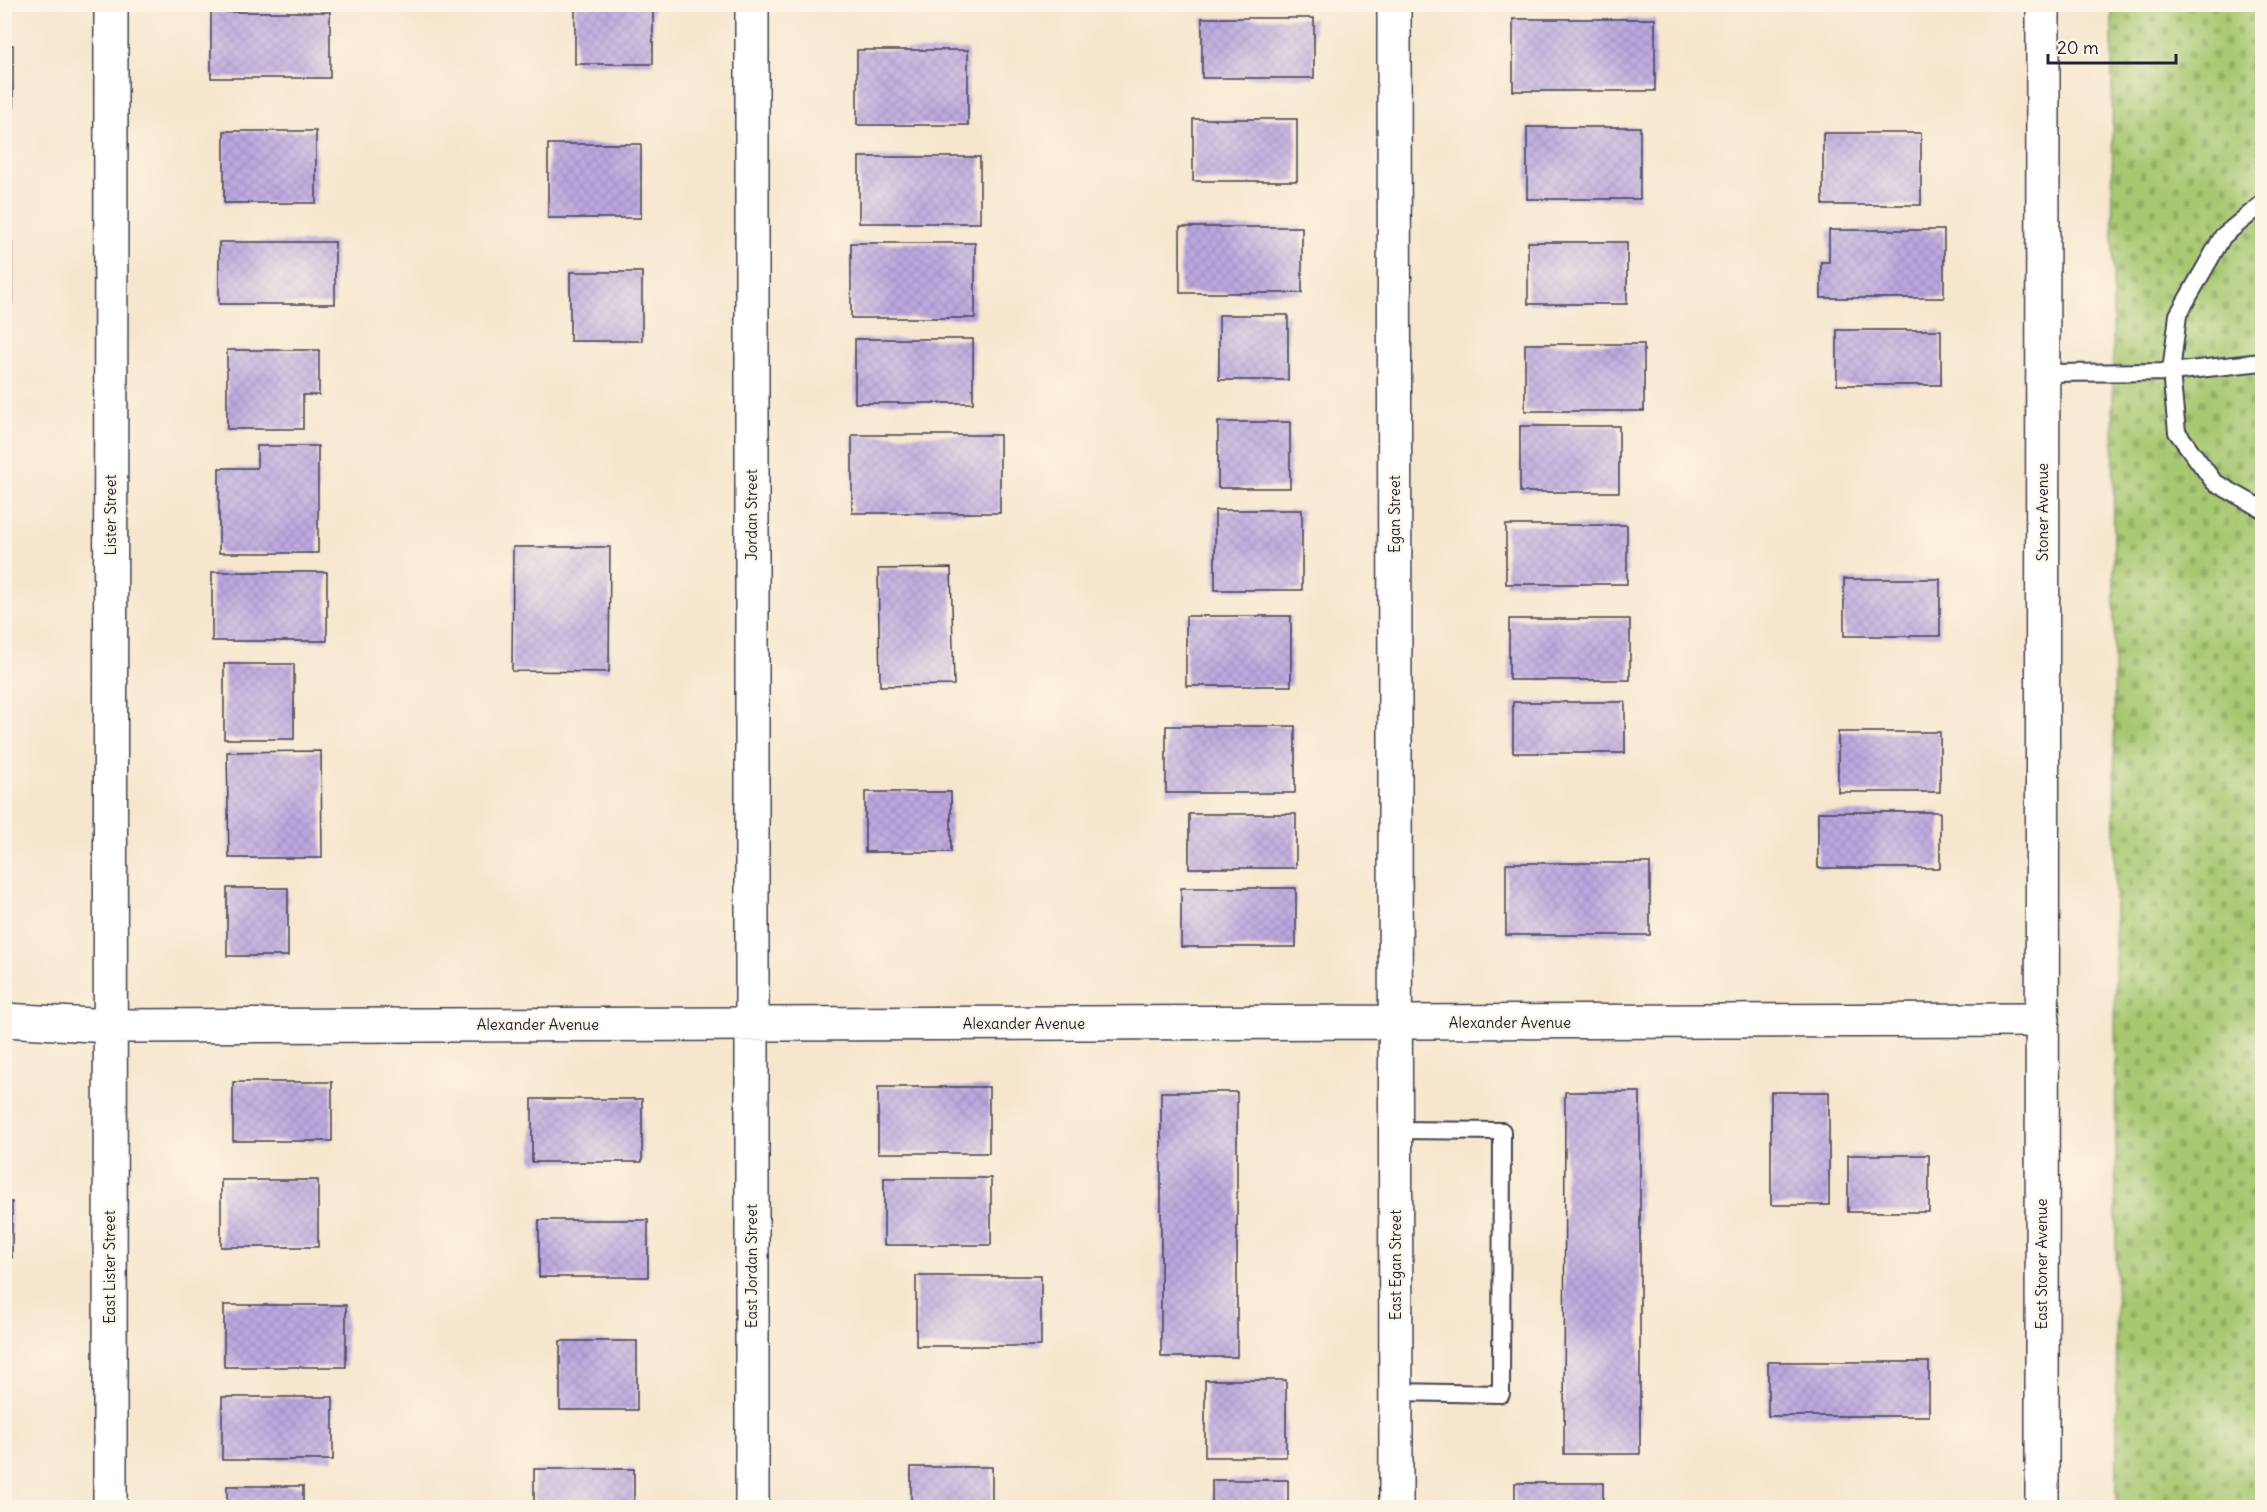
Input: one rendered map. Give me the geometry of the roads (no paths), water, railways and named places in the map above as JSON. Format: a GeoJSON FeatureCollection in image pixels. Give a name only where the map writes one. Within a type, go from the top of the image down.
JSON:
{"type":"FeatureCollection","features":[{"type":"Feature","properties":{"kind":"street","name":"Lister Street"},"geometry":{"type":"LineString","coordinates":[[110,1026],[111,4]]}},
{"type":"Feature","properties":{"kind":"street","name":"Jordan Street"},"geometry":{"type":"LineString","coordinates":[[752,4],[752,1025]]}},
{"type":"Feature","properties":{"kind":"street","name":"Egan Street"},"geometry":{"type":"LineString","coordinates":[[1394,4],[1396,1023]]}},
{"type":"Feature","properties":{"kind":"street","name":"Stoner Avenue"},"geometry":{"type":"LineString","coordinates":[[2043,4],[2043,1020]]}},
{"type":"Feature","properties":{"kind":"street","name":"Alexander Avenue"},"geometry":{"type":"LineString","coordinates":[[4,1020],[110,1026],[2043,1020]]}},
{"type":"Feature","properties":{"kind":"street","name":"East Stoner Avenue"},"geometry":{"type":"LineString","coordinates":[[2042,1508],[2043,1020]]}},
{"type":"Feature","properties":{"kind":"street","name":"East Egan Street"},"geometry":{"type":"LineString","coordinates":[[1396,1023],[1396,1508]]}},
{"type":"Feature","properties":{"kind":"street","name":"East Jordan Street"},"geometry":{"type":"LineString","coordinates":[[752,1025],[752,1508]]}},
{"type":"Feature","properties":{"kind":"street","name":"East Lister Street"},"geometry":{"type":"LineString","coordinates":[[110,1026],[110,1508]]}},
{"type":"Feature","properties":{"kind":"lane"},"geometry":{"type":"LineString","coordinates":[[2260,206],[2223,236],[2178,315],[2171,372],[2177,432],[2214,482],[2262,509]]}},
{"type":"Feature","properties":{"kind":"lane"},"geometry":{"type":"LineString","coordinates":[[2043,373],[2171,372],[2262,362]]}},
{"type":"Feature","properties":{"kind":"lane"},"geometry":{"type":"LineString","coordinates":[[1396,1130],[1502,1131],[1502,1143],[1501,1394],[1396,1392]]}}]}
